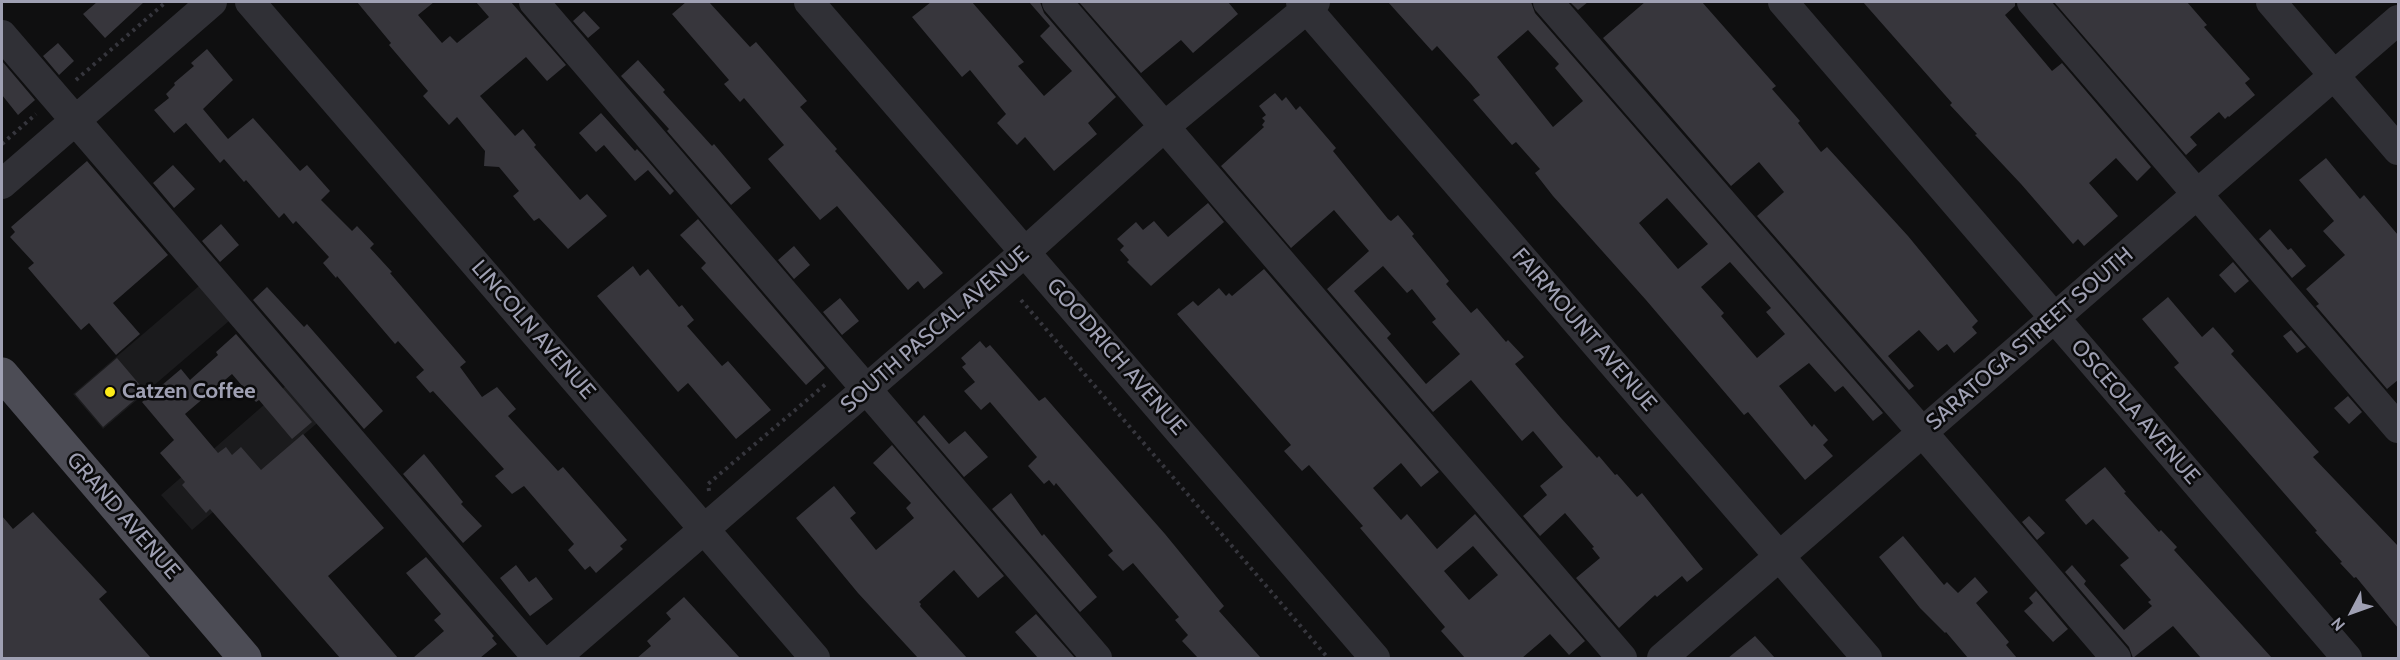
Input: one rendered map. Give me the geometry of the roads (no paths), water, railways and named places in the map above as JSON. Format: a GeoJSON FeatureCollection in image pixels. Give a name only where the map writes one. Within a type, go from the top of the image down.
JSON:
{"type":"FeatureCollection","features":[{"type":"Feature","properties":{"kind":"main road","name":"GRAND AVENUE"},"geometry":{"type":"LineString","coordinates":[[2,374],[245,658]]}},
{"type":"Feature","properties":{"kind":"street"},"geometry":{"type":"LineString","coordinates":[[2,184],[212,2]]}},
{"type":"Feature","properties":{"kind":"street","name":"LINCOLN AVENUE"},"geometry":{"type":"LineString","coordinates":[[250,2],[815,658]]}},
{"type":"Feature","properties":{"kind":"street"},"geometry":{"type":"LineString","coordinates":[[534,2],[1097,658]]}},
{"type":"Feature","properties":{"kind":"street","name":"GOODRICH AVENUE"},"geometry":{"type":"LineString","coordinates":[[809,2],[1375,658]]}},
{"type":"Feature","properties":{"kind":"street"},"geometry":{"type":"LineString","coordinates":[[1057,2],[1622,658]]}},
{"type":"Feature","properties":{"kind":"street"},"geometry":{"type":"LineString","coordinates":[[1548,2],[2116,658]]}},
{"type":"Feature","properties":{"kind":"street","name":"OSCEOLA AVENUE"},"geometry":{"type":"LineString","coordinates":[[1783,2],[2347,658]]}},
{"type":"Feature","properties":{"kind":"street"},"geometry":{"type":"LineString","coordinates":[[2032,2],[2398,428]]}},
{"type":"Feature","properties":{"kind":"street"},"geometry":{"type":"LineString","coordinates":[[2271,2],[2398,150]]}},
{"type":"Feature","properties":{"kind":"street","name":"SOUTH PASCAL AVENUE"},"geometry":{"type":"LineString","coordinates":[[555,658],[1308,4]]}},
{"type":"Feature","properties":{"kind":"street","name":"FAIRMOUNT AVENUE"},"geometry":{"type":"LineString","coordinates":[[1308,4],[1867,658]]}},
{"type":"Feature","properties":{"kind":"street","name":"SARATOGA STREET SOUTH"},"geometry":{"type":"LineString","coordinates":[[1662,658],[2398,20]]}},
{"type":"Feature","properties":{"kind":"street"},"geometry":{"type":"LineString","coordinates":[[2,35],[538,658]]}},
{"type":"Feature","properties":{"kind":"place","name":"Catzen Coffee"},"geometry":{"type":"Point","coordinates":[110,392]}}]}
